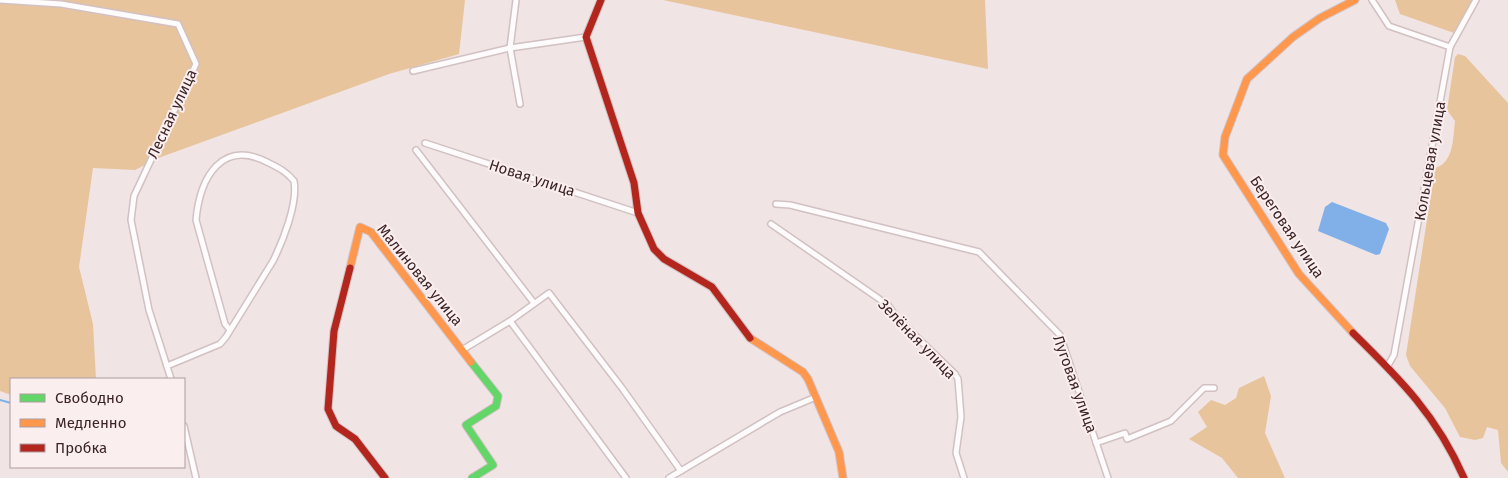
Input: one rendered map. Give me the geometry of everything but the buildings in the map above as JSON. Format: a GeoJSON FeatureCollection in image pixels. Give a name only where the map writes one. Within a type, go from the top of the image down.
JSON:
{"type":"FeatureCollection","features":[{"type":"Feature","properties":{"kind":"street","name":"Лесная улица"},"geometry":{"type":"LineString","coordinates":[[0,0],[61,4],[178,24],[196,64],[134,196],[130,220],[149,310],[171,378]]}},
{"type":"Feature","properties":{"kind":"street"},"geometry":{"type":"LineString","coordinates":[[516,0],[510,48],[520,104]]}},
{"type":"Feature","properties":{"kind":"street"},"geometry":{"type":"LineString","coordinates":[[601,0],[586,37],[634,183],[638,212],[654,249],[664,259],[712,287],[752,342],[803,372],[812,385],[839,452],[843,478]]}},
{"type":"Feature","properties":{"kind":"street","name":"Береговая улица"},"geometry":{"type":"LineString","coordinates":[[1355,0],[1320,18],[1293,37],[1246,79],[1226,137],[1223,155],[1302,278],[1344,327],[1424,405],[1454,454],[1464,478]]}},
{"type":"Feature","properties":{"kind":"street"},"geometry":{"type":"LineString","coordinates":[[1372,0],[1390,26],[1450,47],[1476,0]]}},
{"type":"Feature","properties":{"kind":"street"},"geometry":{"type":"LineString","coordinates":[[413,71],[510,48],[586,37]]}},
{"type":"Feature","properties":{"kind":"street","name":"Кольцевая улица"},"geometry":{"type":"LineString","coordinates":[[1387,367],[1394,355],[1450,47]]}},
{"type":"Feature","properties":{"kind":"street","name":"Новая улица"},"geometry":{"type":"LineString","coordinates":[[425,143],[638,212]]}},
{"type":"Feature","properties":{"kind":"street"},"geometry":{"type":"LineString","coordinates":[[416,150],[534,303]]}},
{"type":"Feature","properties":{"kind":"street"},"geometry":{"type":"LineString","coordinates":[[167,366],[220,344],[230,330],[273,262],[279,248],[295,190],[294,181],[288,173],[254,155],[241,153],[215,166],[208,178],[200,200],[196,220],[225,324],[230,330]]}},
{"type":"Feature","properties":{"kind":"street","name":"Луговая улица"},"geometry":{"type":"LineString","coordinates":[[776,204],[790,205],[979,252],[1060,335],[1108,478]]}},
{"type":"Feature","properties":{"kind":"street","name":"Зелёная улица"},"geometry":{"type":"LineString","coordinates":[[771,224],[888,305],[897,318],[955,374],[958,379],[961,417],[956,453],[964,478]]}},
{"type":"Feature","properties":{"kind":"street","name":"Малиновая улица"},"geometry":{"type":"LineString","coordinates":[[385,478],[355,439],[336,426],[328,409],[334,331],[360,227],[371,232],[498,396],[496,406],[466,425],[493,465],[472,478]]}},
{"type":"Feature","properties":{"kind":"street"},"geometry":{"type":"LineString","coordinates":[[462,350],[510,322],[549,292],[622,388],[681,471]]}},
{"type":"Feature","properties":{"kind":"street"},"geometry":{"type":"LineString","coordinates":[[510,322],[626,478]]}},
{"type":"Feature","properties":{"kind":"street"},"geometry":{"type":"LineString","coordinates":[[1096,443],[1125,433],[1127,439],[1171,421],[1204,388],[1214,388]]}},
{"type":"Feature","properties":{"kind":"street"},"geometry":{"type":"LineString","coordinates":[[669,478],[780,412],[816,397]]}},
{"type":"Feature","properties":{"kind":"street"},"geometry":{"type":"LineString","coordinates":[[185,430],[196,478]]}},
{"type":"Feature","properties":{"kind":"shaded area"},"geometry":{"type":"Polygon","coordinates":[[[0,0],[465,0],[459,54],[389,74],[161,157],[135,170],[93,168],[79,267],[93,324],[96,378],[10,378],[10,395],[0,391],[0,0]]]}},
{"type":"Feature","properties":{"kind":"shaded area"},"geometry":{"type":"Polygon","coordinates":[[[663,0],[985,0],[988,69],[663,0]]]}},
{"type":"Feature","properties":{"kind":"shaded area"},"geometry":{"type":"Polygon","coordinates":[[[1395,0],[1474,0],[1457,34],[1400,14],[1395,0]]]}},
{"type":"Feature","properties":{"kind":"shaded area"},"geometry":{"type":"Polygon","coordinates":[[[1458,54],[1465,56],[1508,103],[1508,472],[1501,463],[1498,430],[1487,427],[1483,438],[1475,440],[1460,437],[1445,408],[1410,366],[1406,355],[1435,168],[1446,161],[1453,142],[1455,121],[1447,110],[1455,57],[1458,54]]]}},
{"type":"Feature","properties":{"kind":"shaded area"},"geometry":{"type":"Polygon","coordinates":[[[1264,376],[1271,396],[1265,433],[1285,478],[1238,478],[1222,458],[1189,439],[1207,427],[1198,412],[1211,400],[1225,405],[1236,398],[1239,388],[1264,376]]]}},
{"type":"Feature","properties":{"kind":"water"},"geometry":{"type":"Polygon","coordinates":[[[1332,202],[1386,223],[1389,229],[1380,254],[1376,255],[1318,231],[1325,207],[1332,202]]]}},
{"type":"Feature","properties":{"kind":"waterway"},"geometry":{"type":"LineString","coordinates":[[0,400],[10,403]]}},
{"type":"Feature","properties":{"kind":"traffic: fast"},"geometry":{"type":"LineString","coordinates":[[471,362],[498,396],[496,406],[466,425],[493,465],[472,478]]}},
{"type":"Feature","properties":{"kind":"traffic: slow"},"geometry":{"type":"LineString","coordinates":[[1353,333],[1299,274],[1223,155],[1225,137],[1247,79],[1293,37],[1320,18],[1355,0]]}},
{"type":"Feature","properties":{"kind":"traffic: slow"},"geometry":{"type":"LineString","coordinates":[[350,268],[360,227],[371,232],[471,362]]}},
{"type":"Feature","properties":{"kind":"traffic: slow"},"geometry":{"type":"LineString","coordinates":[[750,338],[803,372],[808,379],[839,452],[843,478]]}},
{"type":"Feature","properties":{"kind":"traffic: jam"},"geometry":{"type":"LineString","coordinates":[[601,0],[586,37],[634,183],[638,213],[654,249],[664,259],[712,287],[750,338]]}},
{"type":"Feature","properties":{"kind":"traffic: jam"},"geometry":{"type":"LineString","coordinates":[[350,268],[334,331],[328,409],[336,426],[355,439],[385,478]]}},
{"type":"Feature","properties":{"kind":"traffic: jam"},"geometry":{"type":"LineString","coordinates":[[1353,333],[1402,383],[1430,417],[1464,478]]}}]}
